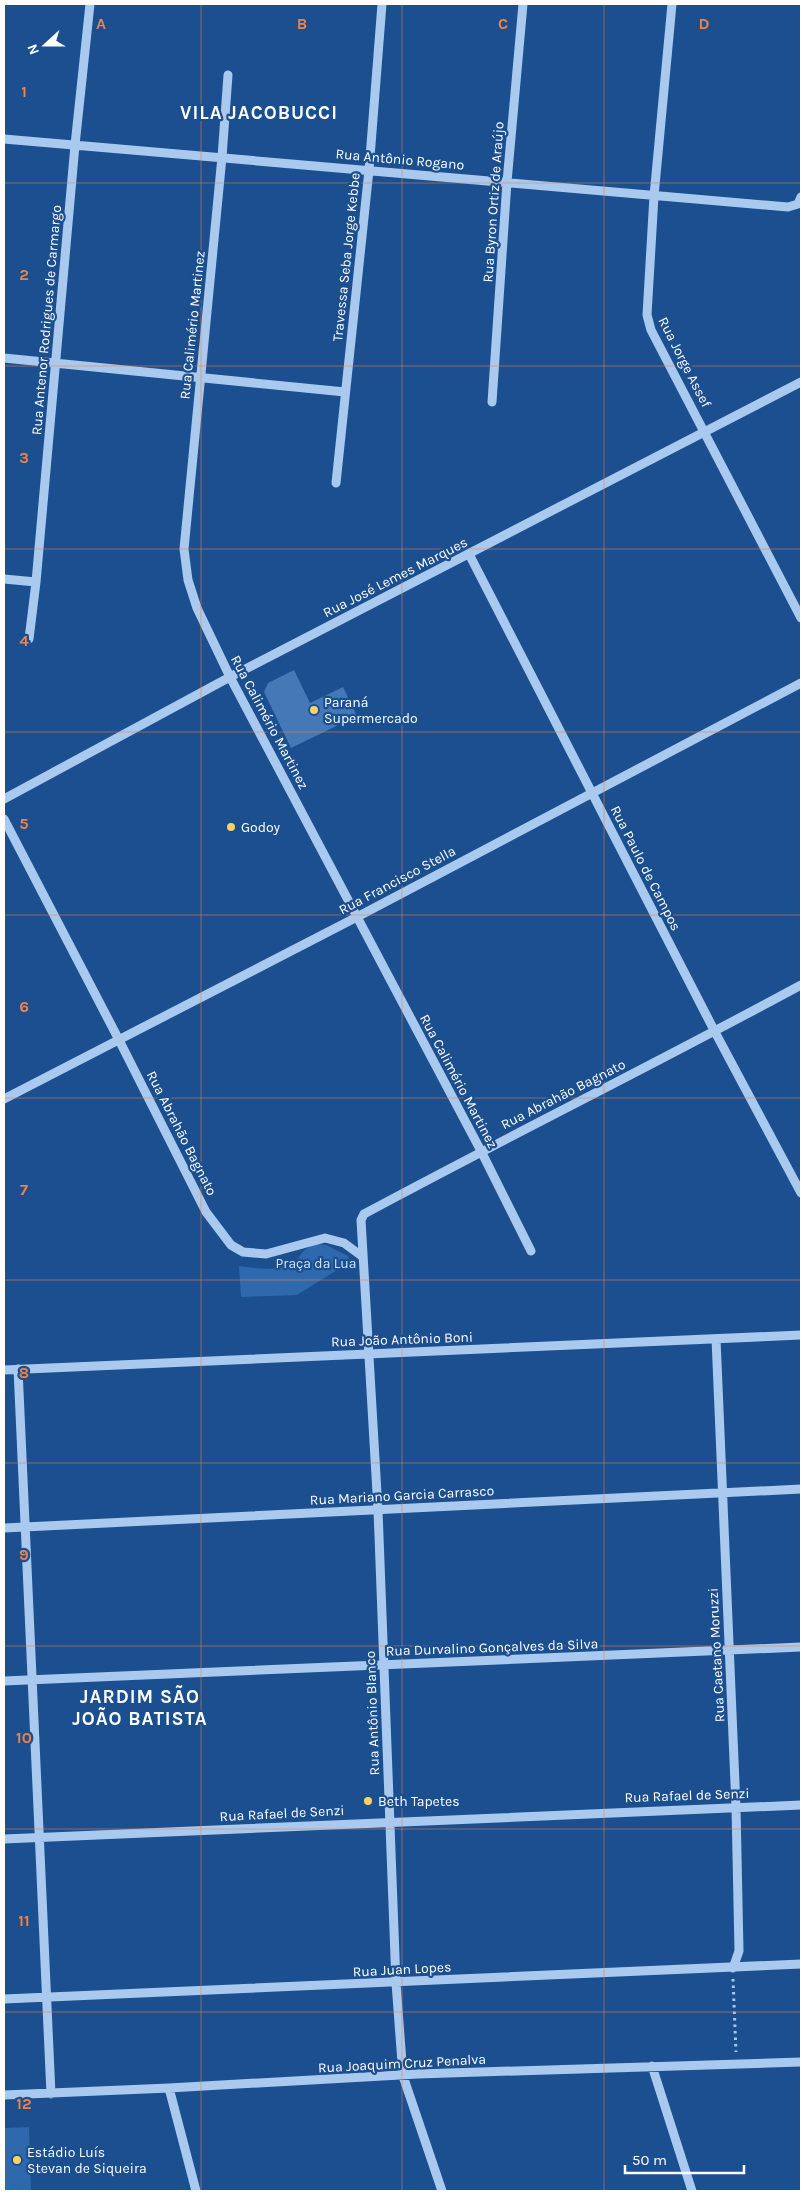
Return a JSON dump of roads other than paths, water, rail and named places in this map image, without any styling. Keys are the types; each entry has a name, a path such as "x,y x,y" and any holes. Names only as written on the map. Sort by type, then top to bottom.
{"street":[{"name":"Rua Antenor Rodrigues de Carmargo","path":"29,639 36,582 75,144 90,4"},
{"name":"Travessa Seba Jorge Kebbe","path":"336,483 369,170 382,4"},
{"name":"Rua Byron Ortiz de Araújo","path":"492,402 507,182 523,4"},
{"name":"Rua Jorge Assef","path":"672,4 654,196 647,315 651,330 801,618"},
{"name":"Rua Calimério Martinez","path":"228,75 222,157 184,549 188,580 197,608 230,677 481,1151 530,1251"},
{"name":"Rua Antônio Rogano","path":"4,139 654,196 795,206 801,197"},
{"path":"4,358 345,392"},
{"name":"Rua José Lemes Marques","path":"4,800 230,677 801,382"},
{"name":"Rua Paulo de Campos","path":"469,554 715,1032 801,1193"},
{"path":"4,579 36,582"},
{"name":"Rua Francisco Stella","path":"4,1099 357,917 801,683"},
{"name":"Rua Abrahão Bagnato","path":"4,819 206,1212 230,1245 243,1252 266,1254 325,1238 344,1243 363,1257"},
{"name":"Rua Abrahão Bagnato","path":"363,1257 360,1227 364,1214 481,1151 715,1032 801,985"},
{"name":"Rua Antônio Blanco","path":"363,1257 378,1510 396,1983 403,2076 442,2191"},
{"name":"Rua João Antônio Boni","path":"4,1370 801,1335"},
{"name":"Rua Caetano Moruzzi","path":"716,1339 736,1807 738,1951 732,1968"},
{"path":"18,1369 48,1998 50,2094"},
{"name":"Rua Mariano Garcia Carrasco","path":"4,1528 801,1489"},
{"name":"Rua Durvalino Gonçalves da Silva","path":"4,1681 801,1647"},
{"name":"Rua Rafael de Senzi","path":"4,1839 801,1804"},
{"name":"Rua Juan Lopes","path":"4,1999 801,1964"},
{"name":"Rua Joaquim Cruz Penalva","path":"4,2095 403,2076 801,2062"},
{"path":"652,2066 692,2191"},
{"path":"168,2088 196,2191"}],"place":[{"name":"Paraná Supermercado","path":"314,710"},
{"name":"Godoy","path":"231,827"},
{"name":"Beth Tapetes","path":"368,1801"},
{"name":"Estádio Luís Stevan de Siqueira","path":"17,2160"}],"district":[{"name":"VILA JACOBUCCI","path":"259,112"},
{"name":"JARDIM SÃO JOÃO BATISTA","path":"140,1707"}],"park label":[{"name":"Praça da Lua","path":"316,1263"}]}
